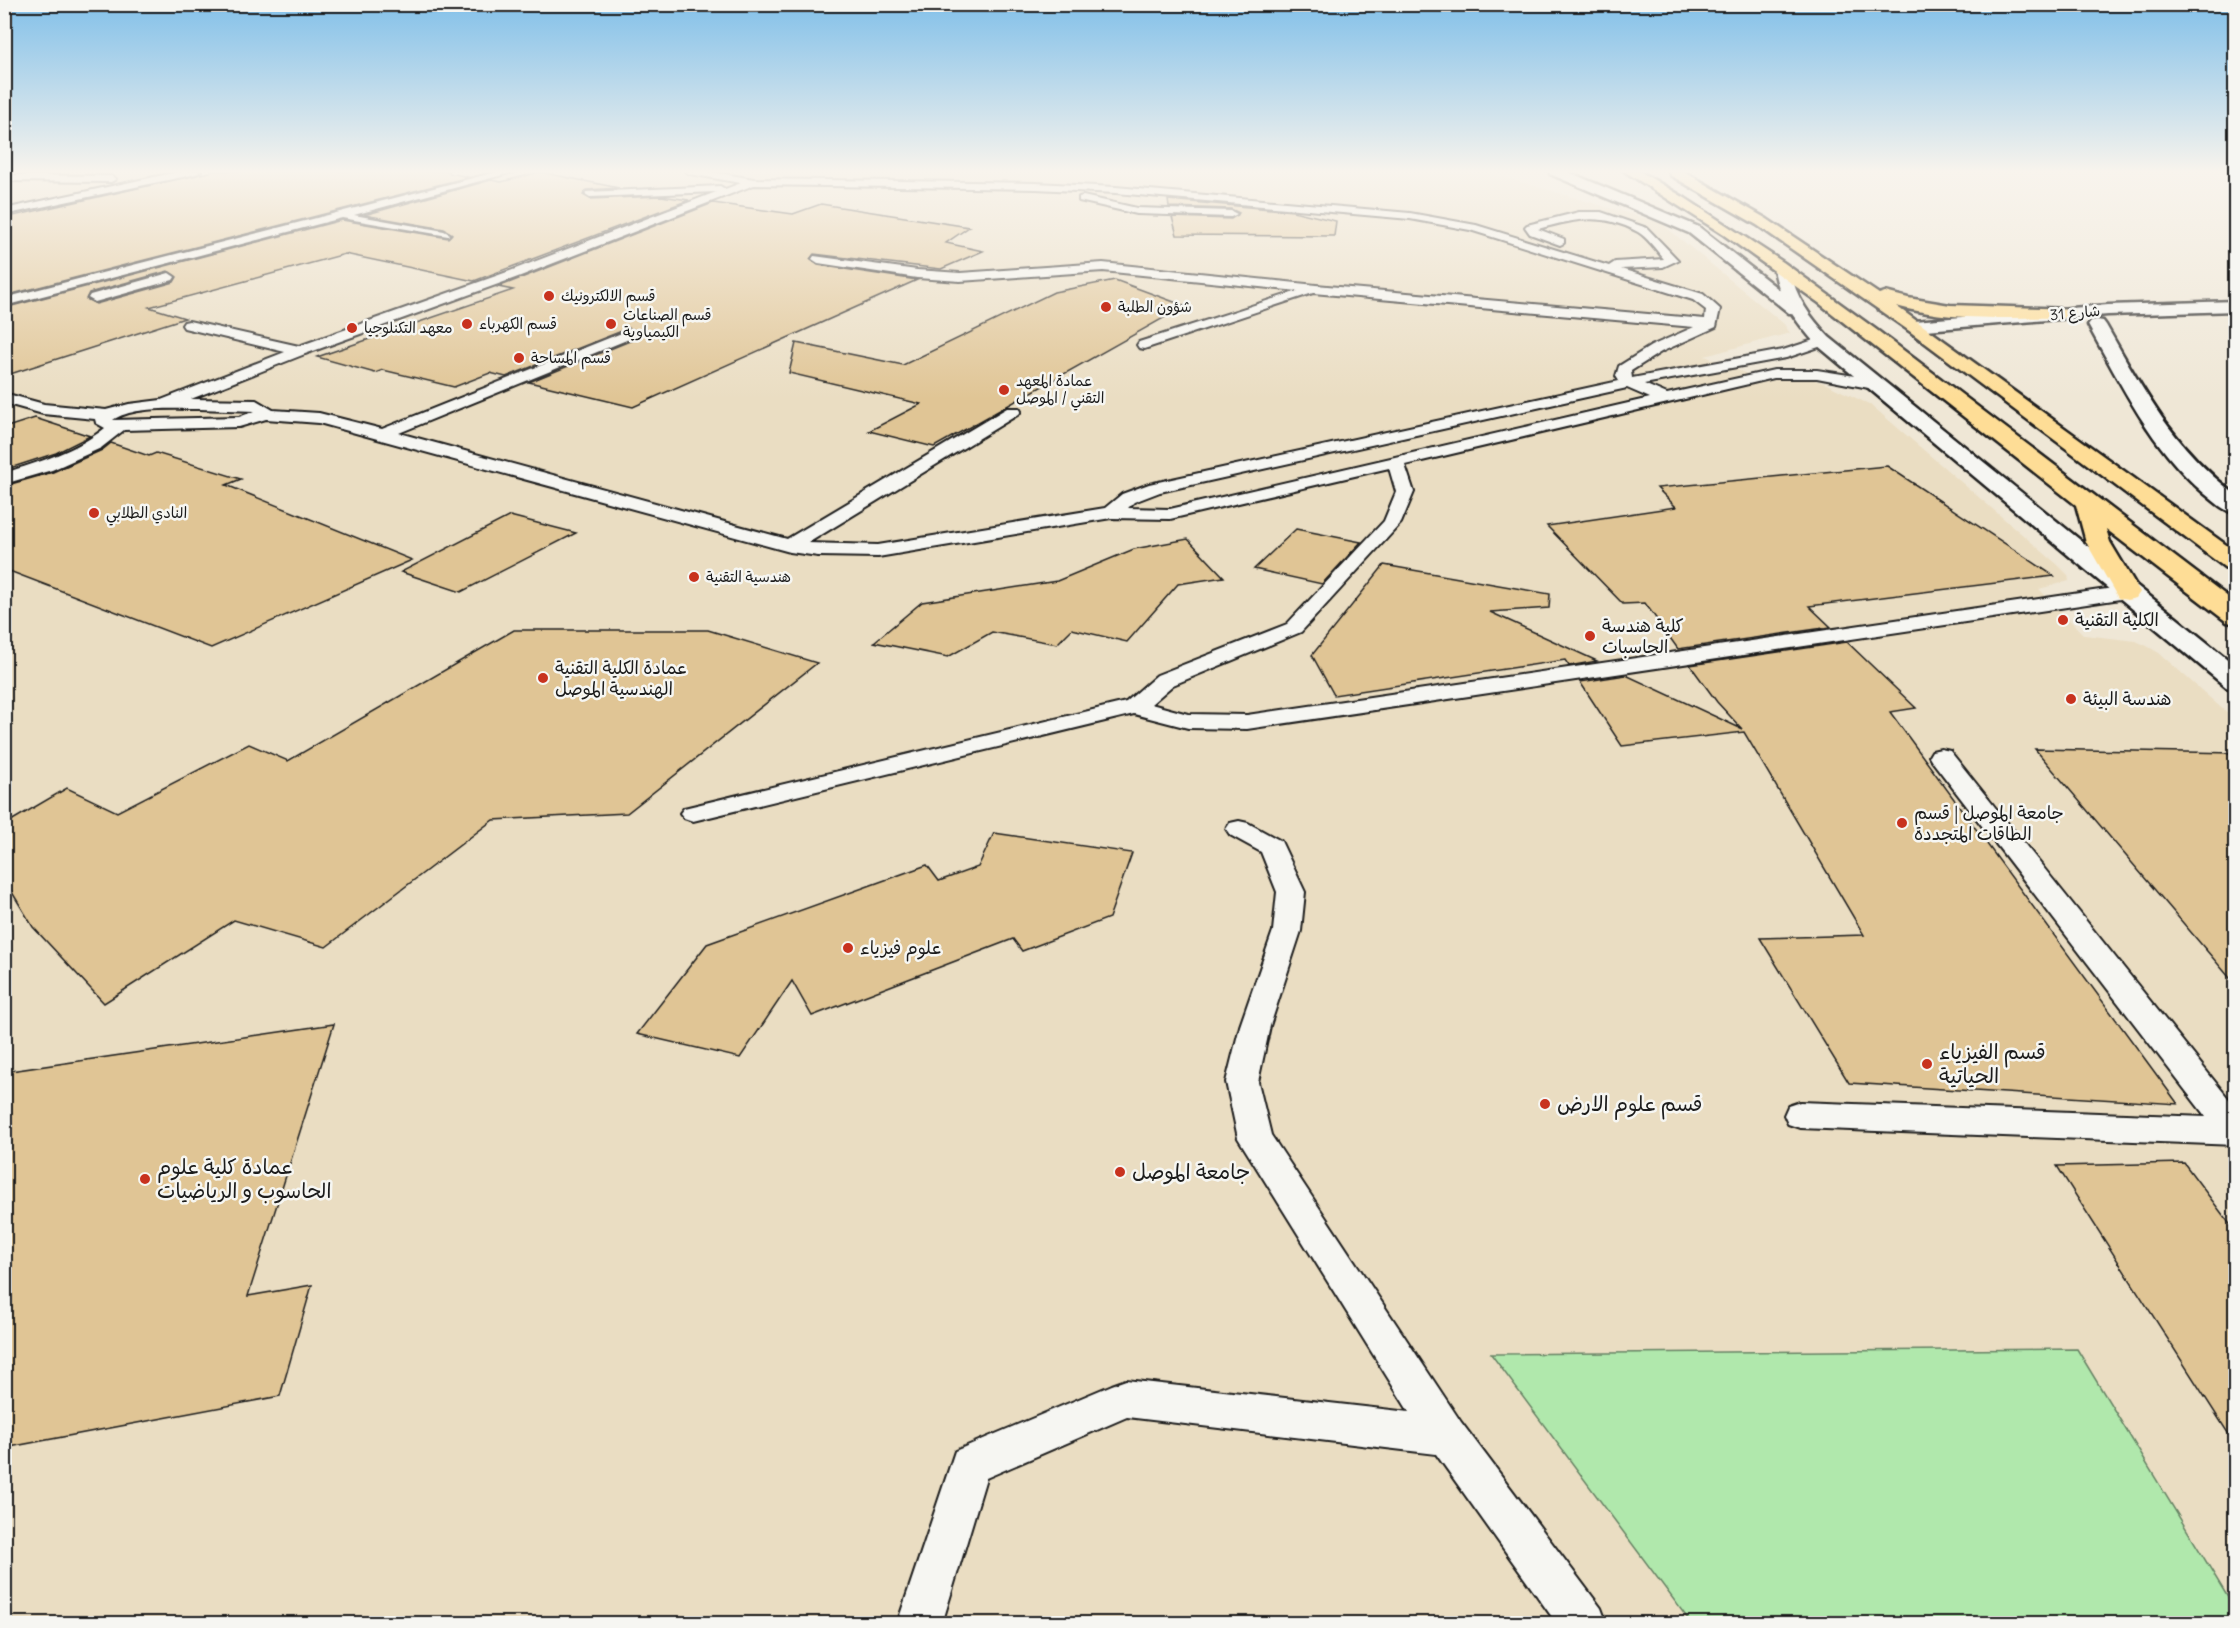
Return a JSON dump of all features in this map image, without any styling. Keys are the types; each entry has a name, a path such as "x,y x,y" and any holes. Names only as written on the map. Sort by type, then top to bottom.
{"highway":[{"path":"1750,247 1881,339 2235,616"},
{"path":"1799,247 1934,340 2235,564"},
{"path":"1861,288 1901,303 1937,309 2067,313"},
{"path":"2086,500 2098,542 2127,592"}],"street":[{"path":"1716,247 1795,309 1823,341 1874,384 2235,681"},
{"path":"1782,270 1789,298 1795,309"},
{"name":"شارع 31","path":"1934,340 2103,317 2235,306"},
{"name":"شارع 31","path":"1914,326 2067,313 2135,322 2235,319"},
{"path":"2103,317 2153,423 2192,470 2235,507"}],"lane":[{"path":"4,302 218,247"},
{"path":"160,406 300,351 584,247"},
{"path":"1535,247 1698,297 1713,309 1711,324"},
{"path":"1579,247 1635,265"},
{"path":"1600,267 1663,263 1672,260 1659,247"},
{"path":"818,260 917,274 960,277 1103,267 1316,289 1711,324"},
{"path":"95,298 186,272"},
{"path":"1144,345 1316,289"},
{"path":"1663,398 1628,383 1623,376 1624,369 1634,361 1711,324"},
{"path":"189,325 300,351"},
{"path":"383,434 629,334"},
{"path":"1111,513 1128,498 1155,488 1628,383 1770,357 1800,350 1823,341"},
{"path":"1770,357 1804,373"},
{"path":"4,398 27,405 113,420 239,422 265,414 319,418 790,546 818,550 878,552 1111,513 1170,514 1774,374 1804,373 1874,384"},
{"path":"4,412 27,405"},
{"path":"4,479 46,466 95,444 113,420 131,407 256,405 266,408 265,414"},
{"path":"790,546 1013,411"},
{"path":"693,813 1134,706 1166,680 1294,628 1392,524 1405,492 1395,462"},
{"path":"1134,706 1188,721 1247,722 2127,592"},
{"path":"1941,756 2235,1132"},
{"path":"1239,829 1272,846 1291,892 1287,931 1255,1026 1242,1082 1255,1138 1447,1436 1585,1623"},
{"path":"1800,1115 2235,1132"},
{"path":"919,1623 970,1465 1126,1398 1447,1436"}],"shaded area":[{"name":"جامعة الموصل","path":"5,247 1690,247 1784,324 1790,333 1705,356 1761,380 1796,374 1824,383 1871,405 2068,575 2069,581 2039,589 2084,635 2136,641 2147,646 2159,653 2235,720 2235,1623 5,1624"}],"green space":[{"path":"2077,1349 2235,1609 2235,1623 1691,1623 1491,1354"}],"building":[{"path":"4,247 196,247 4,296"},
{"path":"238,247 564,247 474,281 345,254 149,307 185,318 4,376 4,308","holes":["168,271 177,277 174,282 96,304 86,299 89,293"]},
{"path":"600,247 964,247 983,251 941,269 814,254 810,259 818,265 917,280 633,407 529,382 635,339 638,333 629,328 506,377 490,373 454,387 383,370 375,373 317,357 513,290 498,287"},
{"path":"1115,280 1185,306 934,447 869,431 921,404 789,373 796,343 903,365 1054,292"},
{"path":"35,418 90,436 56,453 4,470 4,428"},
{"path":"111,443 149,456 156,453 241,479 226,485 412,560 211,648 4,569 4,486 53,472 102,450"},
{"path":"1887,466 2054,576 1809,606 1831,627 1678,649 1645,603 1623,604 1547,526 1676,507 1657,488"},
{"path":"510,516 576,533 461,592 401,572"},
{"path":"1296,529 1361,542 1322,584 1254,569"},
{"path":"1188,539 1224,577 1178,584 1127,642 1072,629 1057,644 992,632 948,657 874,642 922,602 1057,581 1134,549"},
{"path":"1384,565 1550,594 1549,608 1490,612 1597,661 1569,666 1565,660 1334,695 1312,655"},
{"path":"514,630 708,630 817,663 627,813 493,820 326,947 234,920 104,1003 33,927 4,879 4,825 67,788 117,812 249,744 288,761"},
{"path":"1847,642 1916,708 1890,712 2178,1104 1849,1083 1760,938 1864,935 1744,732 1622,746 1580,682 1626,675 1742,729 1717,702 1690,665"},
{"path":"2035,749 2235,753 2235,984"},
{"name":"علوم فيزياء","path":"994,833 1132,853 1109,918 1022,951 1013,939 812,1016 792,981 740,1058 637,1034 707,944 927,865 939,881 978,867"},
{"name":"عمادة كلية علوم الحاسوب و الرياضيات","path":"334,1024 248,1296 312,1285 280,1396 4,1448 4,1072"},
{"path":"2184,1163 2235,1231 2235,1444 2057,1166"}],"place":[{"name":"قسم الالكترونيك","path":"549,296"},
{"name":"شؤون الطلبة","path":"1106,307"},
{"name":"قسم الكهرباء","path":"467,324"},
{"name":"قسم الصناعات الكيمياوية","path":"611,324"},
{"name":"معهد التكنلوجيا","path":"352,328"},
{"name":"قسم المساحة","path":"519,358"},
{"name":"عمادة المعهد التقني / الموصل","path":"1004,390"},
{"name":"النادي الطلابي","path":"94,513"},
{"name":"هندسية التقنية","path":"694,577"},
{"name":"الكلية التقنية","path":"2063,620"},
{"name":"كلية هندسة الحاسبات","path":"1590,636"},
{"name":"عمادة الكلية التقنية الهندسية الموصل","path":"543,678"},
{"name":"هندسة البيئة","path":"2071,699"},
{"name":"جامعة الموصل | قسم الطاقات المتجددة","path":"1902,823"},
{"name":"علوم فيزياء","path":"848,948"},
{"name":"قسم الفيزياء الحياتية","path":"1927,1064"},
{"name":"قسم علوم الارض","path":"1545,1104"},
{"name":"جامعة الموصل","path":"1120,1172"},
{"name":"عمادة كلية علوم الحاسوب و الرياضيات","path":"145,1179"}]}
